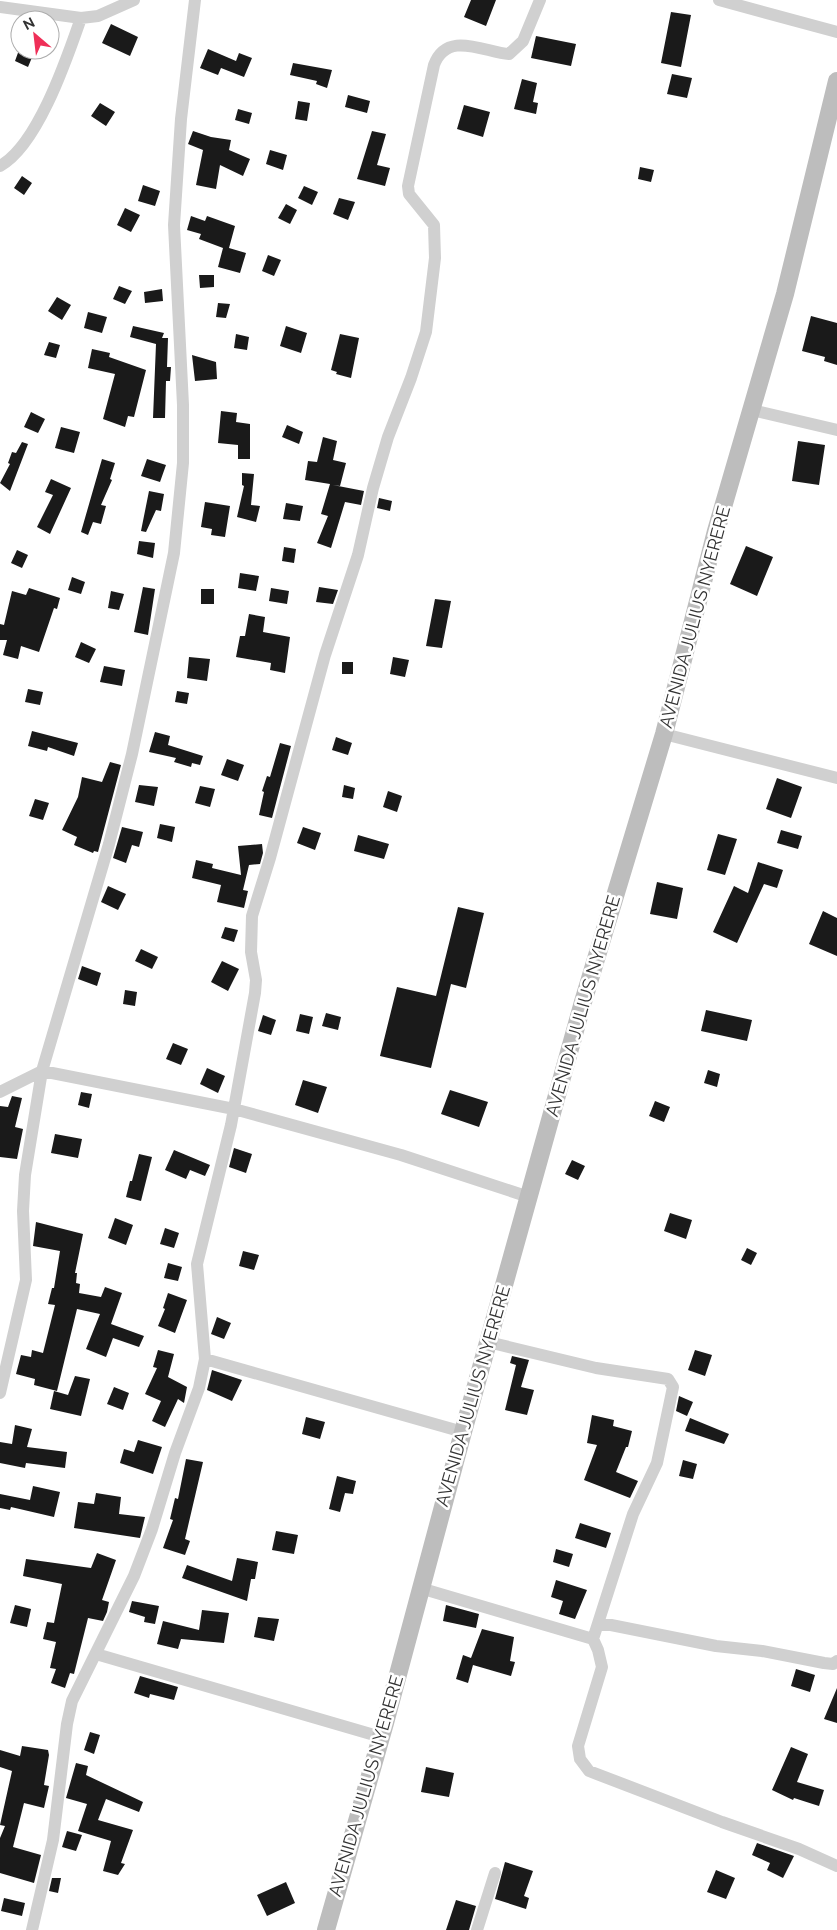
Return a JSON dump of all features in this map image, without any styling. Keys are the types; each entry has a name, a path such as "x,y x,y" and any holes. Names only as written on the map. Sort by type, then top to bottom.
{"street":[{"path":"0,7 81,18 103,14 134,0"},
{"path":"0,1393 26,1280 23,1211 25,1175 42,1071 109,844 132,754 174,553 183,464 183,404 174,225 181,119 194,0"},
{"path":"32,1930 53,1840 66,1724 72,1701 134,1576 152,1529 175,1453 199,1388 205,1359 197,1264 234,1109 255,993 256,980 251,952 252,916 270,858 325,655 358,555 373,488 388,437 411,378 426,332 434,258 434,225 409,194 408,186 434,65 437,57 444,50 456,45 470,44 509,54 523,41 540,0"},
{"path":"719,0 837,32"},
{"path":"0,166 14,154 41,115 52,95 81,18"},
{"name":"AVENIDA JULIUS NYERERE","path":"326,1930 586,993 664,734 716,531 785,294 837,81"},
{"path":"752,410 837,430"},
{"path":"664,734 837,778"},
{"path":"0,1092 42,1071 234,1109 392,1152 529,1197"},
{"path":"488,1342 596,1368 657,1376 671,1381 673,1387 657,1464 633,1514 593,1639 602,1667 578,1746 580,1759 589,1770 722,1822 799,1849 837,1866"},
{"path":"205,1359 463,1432"},
{"path":"420,1588 593,1639"},
{"path":"598,1625 611,1625 716,1646 762,1651 824,1663 833,1664 837,1661"},
{"path":"96,1654 381,1737"},
{"path":"477,1930 494,1873"}],"building":[{"path":"471,0 496,0 486,26 464,17"},
{"path":"671,12 691,15 681,67 661,63"},
{"path":"111,24 138,37 130,56 102,43"},
{"path":"536,36 576,44 571,66 531,58"},
{"path":"208,49 236,61 239,53 252,58 244,77 221,68 218,75 200,68"},
{"path":"15,60 31,60 28,67"},
{"path":"293,63 332,70 327,88 316,84 317,81 290,75"},
{"path":"672,74 692,78 687,98 667,94"},
{"path":"522,79 537,83 533,102 538,103 536,114 514,109"},
{"path":"348,95 370,101 367,113 345,107"},
{"path":"298,101 310,103 307,121 295,119"},
{"path":"100,103 115,112 106,126 91,116"},
{"path":"464,105 490,112 483,137 457,129"},
{"path":"238,109 252,113 249,124 235,120"},
{"path":"193,131 211,137 231,140 229,150 250,159 243,176 220,165 216,189 196,185 203,150 188,144"},
{"path":"372,131 386,134 377,165 390,168 385,186 357,179"},
{"path":"270,150 287,155 283,170 266,164"},
{"path":"640,167 654,170 651,182 638,179"},
{"path":"22,176 32,183 24,195 14,188"},
{"path":"143,185 160,191 155,206 138,201"},
{"path":"304,186 318,192 312,205 298,198"},
{"path":"339,198 355,202 348,220 333,214"},
{"path":"286,204 297,210 290,224 278,218"},
{"path":"125,208 140,215 131,232 117,225"},
{"path":"191,216 205,221 207,216 235,226 229,248 246,253 240,273 218,267 223,248 199,239 201,234 187,230"},
{"path":"268,255 281,260 274,276 262,271"},
{"path":"199,275 214,275 214,287 200,288"},
{"path":"119,286 132,291 125,304 113,299"},
{"path":"162,289 163,301 145,303 144,292"},
{"path":"57,297 71,305 62,320 48,311"},
{"path":"218,303 230,304 226,318 216,317"},
{"path":"88,312 107,317 102,333 84,328"},
{"path":"811,316 837,323 837,365 824,361 825,357 802,351"},
{"path":"133,326 164,333 162,338 168,338 167,367 171,367 170,381 166,381 165,418 153,418 156,344 130,337"},
{"path":"286,326 307,333 301,353 280,346"},
{"path":"236,334 249,337 247,350 234,348"},
{"path":"340,334 359,338 351,378 336,374 337,372 331,370"},
{"path":"49,342 60,345 56,358 44,355"},
{"path":"92,349 110,353 109,357 146,370 134,417 128,416 125,427 103,419 115,374 88,368"},
{"path":"192,355 216,362 217,379 195,381"},
{"path":"221,411 237,413 236,422 250,424 250,459 238,459 238,445 218,443"},
{"path":"31,412 45,419 38,433 24,427"},
{"path":"287,425 303,432 299,444 282,437"},
{"path":"61,427 80,432 74,453 55,448"},
{"path":"323,437 337,441 333,460 346,463 340,486 333,485 364,491 361,505 345,502 331,548 317,543 328,516 321,514 330,484 305,480 308,461 317,462"},
{"path":"798,441 825,445 819,485 792,481"},
{"path":"22,442 28,444 10,491 0,483 10,464 8,463 12,452 16,453"},
{"path":"102,459 115,463 110,479 112,480 101,505 106,506 101,524 93,522 88,535 81,532"},
{"path":"147,459 166,465 160,482 141,476"},
{"path":"242,473 254,474 251,505 260,506 256,522 237,517 244,486 242,485"},
{"path":"51,479 71,488 50,534 37,527 53,495 45,492"},
{"path":"149,491 164,494 161,511 156,510 146,532 141,531"},
{"path":"379,498 392,501 390,511 377,508"},
{"path":"205,502 230,506 225,537 211,535 212,529 201,527"},
{"path":"286,503 303,506 300,521 283,519"},
{"path":"139,541 155,543 153,558 137,554"},
{"path":"746,546 773,557 757,596 730,584"},
{"path":"284,547 296,549 294,563 282,561"},
{"path":"17,550 28,555 22,568 11,563"},
{"path":"240,573 259,576 256,591 238,588"},
{"path":"72,577 85,582 81,594 68,590"},
{"path":"143,587 155,589 148,635 134,632"},
{"path":"319,587 338,590 333,604 316,602"},
{"path":"29,588 60,598 57,609 54,608 39,652 21,646 18,659 3,655 7,640 0,640 0,624 4,625 12,591 26,595"},
{"path":"271,588 289,591 287,604 269,601"},
{"path":"201,589 214,589 214,604 201,604"},
{"path":"111,591 124,594 119,610 108,608"},
{"path":"435,599 451,601 442,648 426,646"},
{"path":"249,614 265,617 263,632 290,637 285,673 270,670 271,663 236,657 240,636 245,636"},
{"path":"81,642 96,649 89,663 75,657"},
{"path":"189,657 210,659 207,681 187,678"},
{"path":"393,657 409,660 405,677 390,674"},
{"path":"342,662 353,662 353,674 342,674"},
{"path":"104,666 125,670 122,686 100,682"},
{"path":"28,689 43,692 40,705 25,702"},
{"path":"177,691 189,693 187,704 175,702"},
{"path":"32,731 78,743 74,756 48,747 47,751 28,746"},
{"path":"155,732 170,736 168,745 203,756 200,765 192,763 191,767 174,762 176,758 149,752"},
{"path":"336,737 352,743 348,755 332,750"},
{"path":"280,743 291,746 272,818 259,815 264,792 262,791 267,776 270,777"},
{"path":"227,759 244,765 238,781 221,775"},
{"path":"110,762 121,765 98,852 94,851 93,853 74,845 77,837 62,830 78,797 82,777 102,782"},
{"path":"777,778 802,787 791,818 766,809"},
{"path":"139,785 158,787 154,806 135,802"},
{"path":"344,785 355,788 353,799 342,797"},
{"path":"200,786 215,789 210,807 195,803"},
{"path":"388,791 402,796 397,812 383,807"},
{"path":"35,799 49,803 43,820 29,816"},
{"path":"160,824 175,827 172,842 157,838"},
{"path":"122,827 143,832 139,847 132,845 126,863 113,858"},
{"path":"303,827 321,833 315,850 297,843"},
{"path":"781,830 802,836 798,849 777,843"},
{"path":"718,834 737,839 725,875 707,870"},
{"path":"358,835 389,844 384,859 354,851"},
{"path":"262,844 263,853 260,864 249,865 243,890 248,891 244,908 217,902 221,885 192,878 196,860 213,864 212,868 241,875 238,846"},
{"path":"758,862 783,870 777,888 764,884 737,943 713,932 734,886 748,893"},
{"path":"657,882 683,888 677,919 650,914"},
{"path":"108,886 126,894 118,910 101,902"},
{"path":"458,907 484,913 466,988 451,984 431,1068 380,1056 397,987 436,996"},
{"path":"823,911 837,918 837,956 809,944"},
{"path":"225,927 238,930 234,942 221,938"},
{"path":"141,949 158,957 152,969 135,961"},
{"path":"222,961 239,969 228,991 211,982"},
{"path":"82,966 101,973 97,986 78,979"},
{"path":"125,990 137,992 135,1006 123,1004"},
{"path":"706,1010 752,1020 747,1041 701,1031"},
{"path":"326,1013 341,1017 338,1030 322,1026"},
{"path":"300,1014 313,1017 309,1034 296,1031"},
{"path":"263,1015 276,1020 271,1035 258,1031"},
{"path":"173,1043 188,1049 181,1065 166,1059"},
{"path":"207,1068 225,1076 218,1093 200,1084"},
{"path":"708,1070 720,1074 717,1087 704,1083"},
{"path":"303,1080 327,1087 318,1113 295,1105"},
{"path":"450,1090 488,1102 479,1127 441,1114"},
{"path":"81,1092 92,1094 89,1108 78,1105"},
{"path":"12,1096 22,1098 15,1127 23,1129 17,1159 0,1157 0,1106 8,1107"},
{"path":"655,1101 670,1107 664,1122 649,1116"},
{"path":"55,1134 82,1139 78,1158 51,1153"},
{"path":"234,1148 252,1154 246,1173 229,1167"},
{"path":"174,1150 210,1165 205,1176 190,1170 186,1179 165,1170"},
{"path":"139,1154 152,1157 141,1201 126,1197"},
{"path":"572,1160 585,1166 578,1180 565,1174"},
{"path":"670,1213 692,1220 686,1239 664,1231"},
{"path":"115,1218 133,1225 126,1245 108,1238"},
{"path":"36,1222 83,1234 75,1273 77,1273 76,1283 80,1284 79,1293 101,1297 105,1287 122,1293 111,1324 144,1336 139,1347 113,1338 106,1357 86,1349 100,1314 77,1309 57,1391 34,1385 35,1379 16,1374 21,1355 31,1357 32,1350 43,1353 55,1305 48,1304 52,1288 54,1288 60,1251 33,1246"},
{"path":"165,1228 179,1233 174,1248 160,1244"},
{"path":"747,1248 757,1253 751,1265 741,1260"},
{"path":"243,1251 259,1255 254,1270 239,1266"},
{"path":"168,1263 182,1267 178,1281 164,1278"},
{"path":"168,1293 187,1300 175,1333 158,1326 165,1309 163,1308"},
{"path":"217,1317 231,1323 224,1339 211,1334"},
{"path":"158,1350 174,1354 168,1377 187,1387 184,1403 178,1399 165,1427 152,1421 161,1401 145,1394 157,1368 153,1367"},
{"path":"695,1350 712,1355 705,1376 688,1370"},
{"path":"512,1356 529,1360 521,1387 534,1390 527,1415 505,1410 516,1365 510,1363"},
{"path":"212,1370 242,1380 232,1401 207,1390"},
{"path":"75,1376 90,1379 81,1416 50,1409 54,1391 68,1395"},
{"path":"114,1387 129,1393 123,1410 107,1404"},
{"path":"679,1396 693,1402 687,1416 676,1411"},
{"path":"592,1415 614,1420 613,1426 632,1431 628,1447 626,1447 616,1472 638,1481 630,1498 584,1480 597,1445 587,1443"},
{"path":"306,1417 325,1422 320,1439 302,1434"},
{"path":"690,1418 729,1434 724,1444 685,1431"},
{"path":"15,1425 32,1429 27,1447 67,1452 65,1468 26,1463 25,1468 0,1463 0,1442 12,1444"},
{"path":"138,1440 162,1447 153,1474 120,1463 124,1449 134,1452"},
{"path":"186,1459 203,1462 185,1539 190,1541 185,1555 163,1548 173,1520 170,1519 175,1498 178,1499"},
{"path":"683,1460 697,1464 693,1479 679,1476"},
{"path":"337,1476 356,1481 353,1494 345,1493 340,1512 329,1509"},
{"path":"33,1486 60,1492 54,1517 11,1507 10,1510 0,1508 0,1494 30,1500"},
{"path":"96,1493 121,1497 119,1514 145,1517 140,1538 74,1528 78,1502 94,1504"},
{"path":"580,1523 611,1533 606,1548 575,1538"},
{"path":"276,1531 298,1535 294,1554 272,1550"},
{"path":"556,1549 573,1554 569,1567 553,1562"},
{"path":"97,1553 116,1560 102,1600 109,1602 107,1612 103,1621 88,1618 74,1674 70,1673 65,1688 51,1683 56,1669 50,1668 56,1642 43,1639 47,1622 54,1623 62,1584 23,1576 26,1559 91,1568"},
{"path":"237,1558 258,1562 255,1579 251,1579 247,1601 182,1578 187,1565 232,1581"},
{"path":"556,1580 587,1590 575,1619 559,1614 563,1601 551,1597"},
{"path":"132,1601 159,1606 155,1624 144,1622 145,1617 129,1612"},
{"path":"15,1605 31,1609 27,1627 10,1623"},
{"path":"446,1605 479,1614 476,1628 443,1621"},
{"path":"202,1610 229,1613 224,1643 181,1639 178,1649 157,1644 163,1621 199,1630"},
{"path":"258,1617 279,1619 274,1641 254,1637"},
{"path":"482,1629 514,1637 510,1661 515,1662 511,1676 473,1665 468,1683 456,1679 463,1655 471,1658"},
{"path":"796,1669 815,1675 810,1692 791,1686"},
{"path":"140,1676 178,1687 174,1700 150,1694 149,1698 134,1693"},
{"path":"837,1688 837,1723 824,1719"},
{"path":"90,1732 100,1735 94,1754 84,1750"},
{"path":"22,1746 48,1750 49,1755 44,1785 49,1786 44,1808 24,1803 13,1847 41,1855 34,1883 0,1873 0,1838 5,1826 0,1825 12,1771 0,1767 0,1750 20,1756"},
{"path":"791,1747 808,1754 797,1782 824,1790 819,1806 794,1798 793,1800 772,1790"},
{"path":"76,1763 88,1766 86,1775 143,1802 139,1812 106,1799 98,1820 133,1830 121,1863 125,1864 118,1875 103,1871 111,1841 78,1831 87,1804 66,1798"},
{"path":"426,1767 454,1773 449,1797 421,1792"},
{"path":"67,1831 82,1835 76,1851 62,1847"},
{"path":"757,1843 794,1856 783,1878 767,1870 770,1863 752,1855"},
{"path":"505,1862 533,1871 524,1896 529,1898 526,1909 495,1899"},
{"path":"716,1870 735,1878 726,1899 707,1892"},
{"path":"52,1878 61,1878 58,1893 49,1891"},
{"path":"286,1882 295,1903 267,1916 257,1895"},
{"path":"4,1898 25,1903 22,1916 1,1911"},
{"path":"456,1900 476,1906 469,1930 446,1930"}]}
